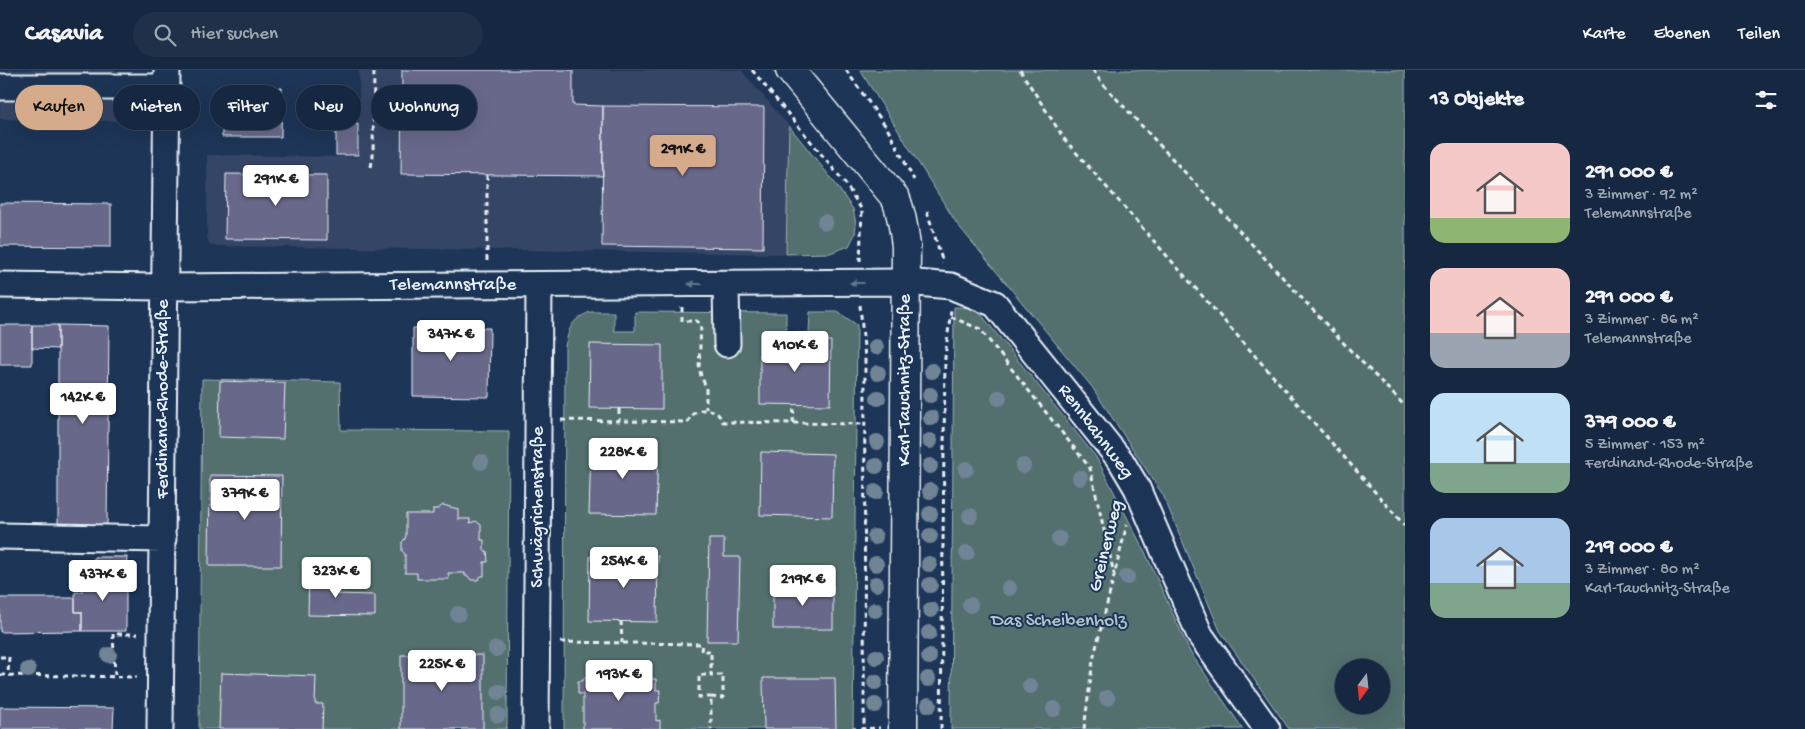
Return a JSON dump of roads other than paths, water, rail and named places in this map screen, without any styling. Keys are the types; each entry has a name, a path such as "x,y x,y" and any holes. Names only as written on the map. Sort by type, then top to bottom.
{"main road":[{"name":"Karl-Tauchnitz-Straße","path":"790,70 896,199 902,214 906,246 903,729"}],"street":[{"path":"0,87 167,78"},
{"name":"Ferdinand-Rhode-Straße","path":"160,729 163,539 163,287 167,78"},
{"name":"Telemannstraße","path":"0,285 163,287 906,282"},
{"name":"Rennbahnweg","path":"906,282 951,286 995,304 1121,461 1136,488 1200,635 1267,729"},
{"path":"726,284 727,344"},
{"name":"Schwägrichenstraße","path":"536,729 539,285"},
{"path":"0,536 163,539"}],"park label":[{"name":"Das Scheibenholz","path":"1059,621"}]}
